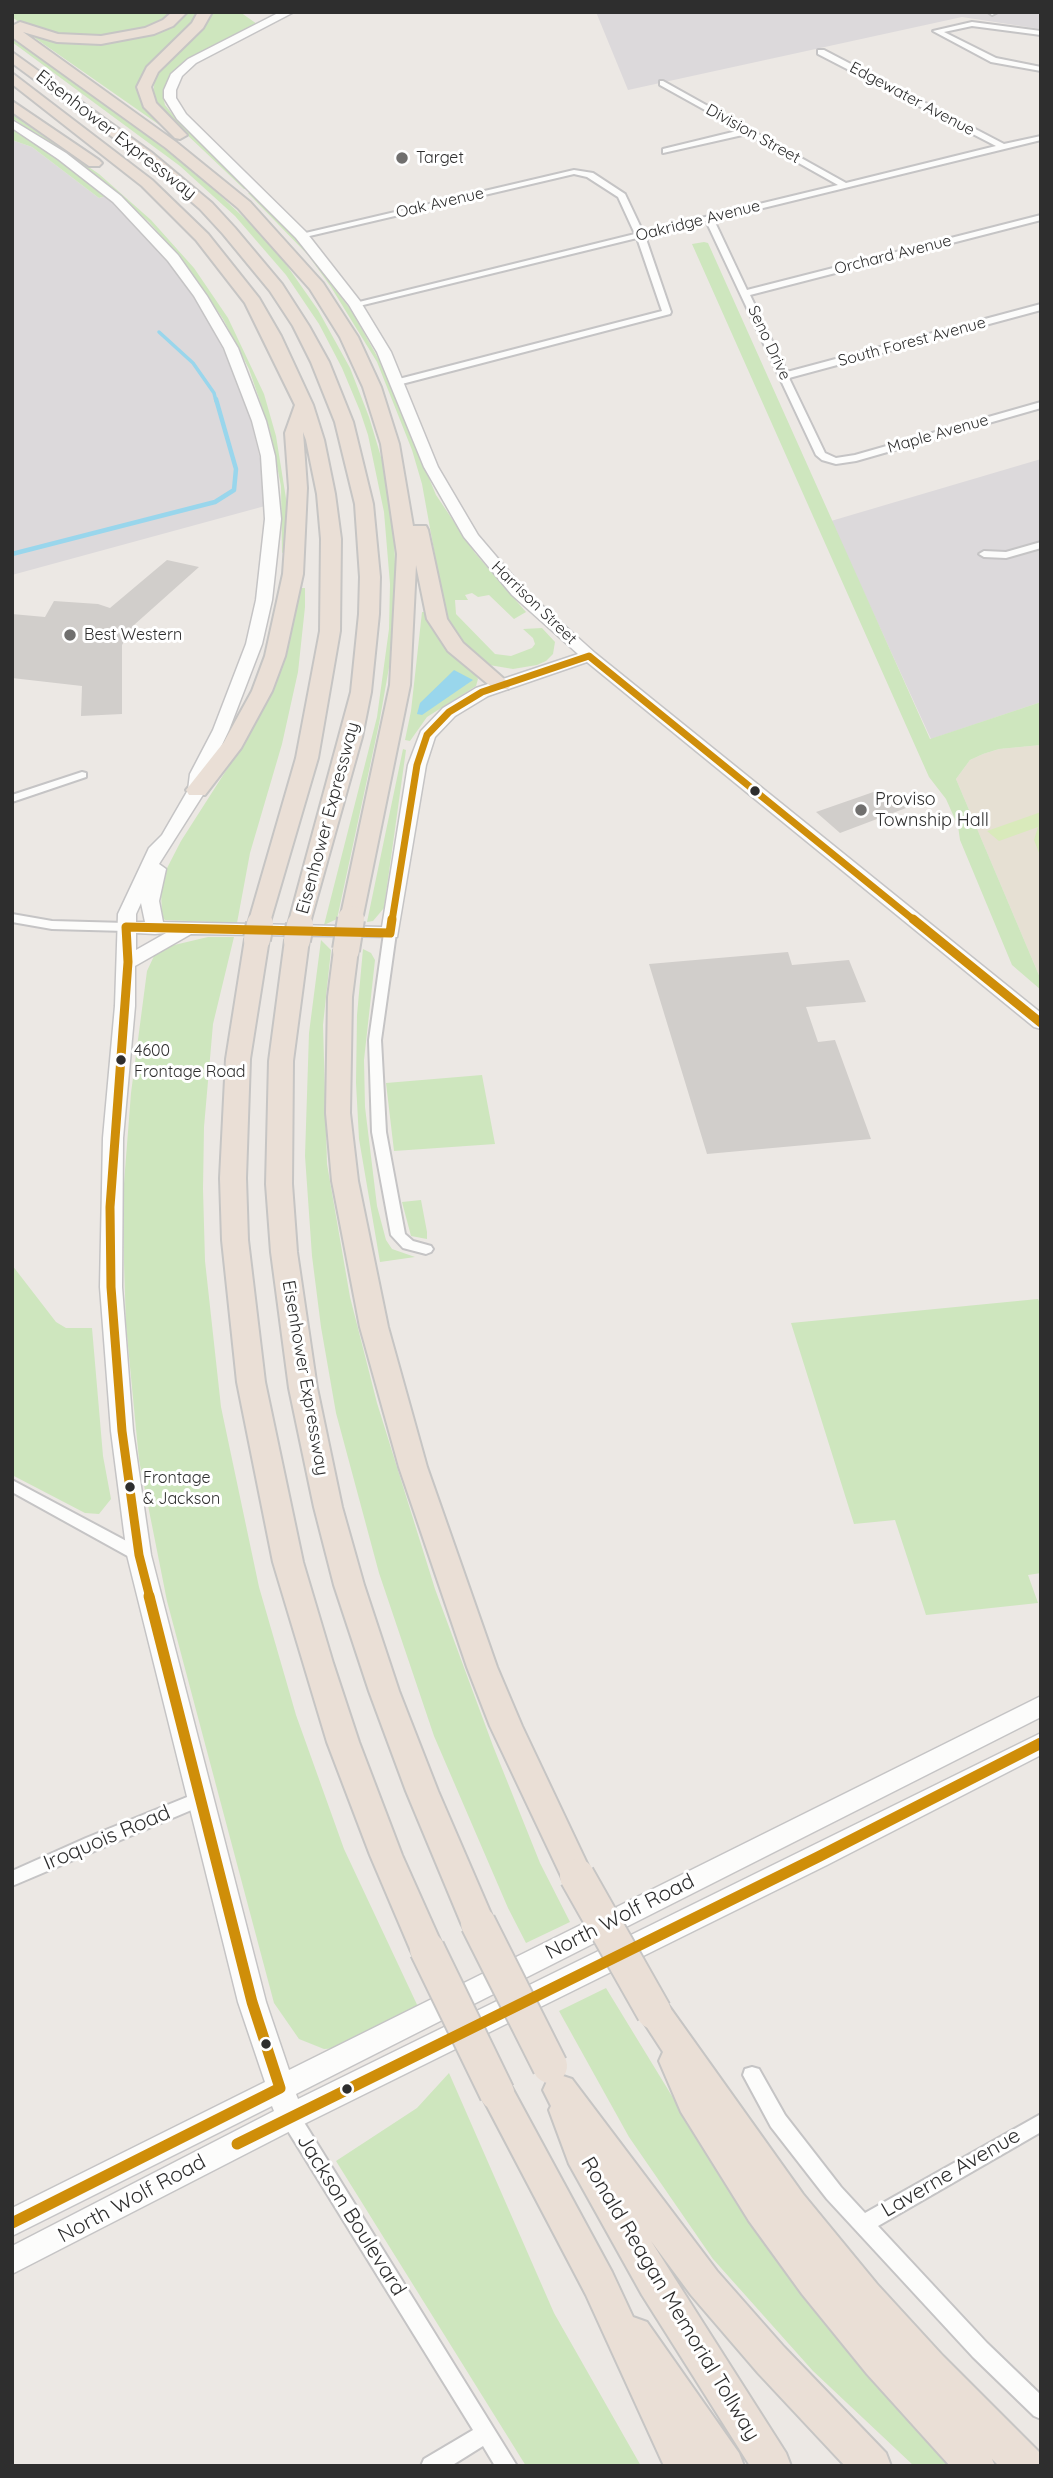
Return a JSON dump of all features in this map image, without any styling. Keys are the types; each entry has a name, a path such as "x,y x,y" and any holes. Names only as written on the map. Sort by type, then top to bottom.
{"highway":[{"path":"12,23 48,36 101,40 149,31 168,23 180,12"},
{"path":"205,12 198,25 152,70 146,79 145,95 155,112 237,190 244,205"},
{"path":"12,30 171,145 244,205 317,286 349,337 372,387 390,444 407,554 403,651 400,685 388,750 346,950 340,997 338,1112 347,1194 374,1327 413,1467 482,1667 506,1726 578,1876 654,2012 693,2101 762,2209 815,2282 880,2361 976,2466"},
{"name":"Eisenhower Expressway","path":"12,56 157,163 206,206 276,288 320,362 344,422 364,504 370,577 361,692 298,932 281,1061 279,1184 285,1264 303,1388 328,1507 349,1585 379,1677 422,1791 478,1923 555,2078 704,2283 771,2360 872,2466"},
{"name":"Eisenhower Expressway","path":"12,77 147,183 202,237 253,302 272,336 304,405 315,440 329,516 333,589 330,631 307,758 259,931 238,1059 233,1178 235,1240 251,1382 267,1471 288,1562 343,1742 382,1843 427,1949 497,2093 599,2284 666,2433 685,2466"},
{"path":"12,88 41,101"},
{"path":"12,105 165,216 202,237"},
{"path":"197,789 234,744 262,691 275,656 293,574 298,488 293,433 304,405"},
{"path":"390,444 404,457 437,619 456,647 501,685"},
{"path":"654,2012 790,2206 864,2296 930,2369 1026,2466"},
{"name":"Ronald Reagan Memorial Tollway","path":"555,2078 582,2153 656,2283 772,2466"},
{"path":"599,2284 725,2466"}],"main road":[{"name":"Harrison Street","path":"289,12 192,61 177,74 170,90 170,98 181,116 301,235 355,304 398,382 431,467 464,526 518,592 589,656 1041,1024"},
{"path":"12,123 51,148 101,186 136,217 173,258 224,335 246,383 268,456 272,519 264,600 254,645 239,687 199,774 197,789 169,838 152,883 150,901 155,928"},
{"path":"169,838 158,848 127,914 126,926 390,933 417,765 427,735 449,712 501,685 589,656"},
{"name":"Jackson Boulevard","path":"126,926 128,962 113,1138 111,1287 122,1431 139,1555 252,2001 290,2118"},
{"path":"128,962 189,929"},
{"name":"North Wolf Road","path":"12,2223 1041,1706"},
{"name":"North Wolf Road","path":"12,2261 290,2118 818,1857 1041,1743"}],"street":[{"path":"1041,33 972,24 937,32 994,60 1041,69"},
{"name":"Edgewater Avenue","path":"821,52 1003,147"},
{"name":"Division Street","path":"663,83 844,185"},
{"path":"666,151 749,131"},
{"name":"Oakridge Avenue","path":"355,304 1041,138"},
{"path":"1027,141 1041,148"},
{"name":"Oak Avenue","path":"301,235 579,172 622,196 640,236"},
{"name":"Orchard Avenue","path":"746,293 1041,217"},
{"name":"Seno Drive","path":"709,218 821,455 835,461"},
{"path":"398,382 667,312 640,236"},
{"name":"South Forest Avenue","path":"784,376 1041,307"},
{"name":"Maple Avenue","path":"835,461 856,458 1041,405"},
{"path":"984,554 1006,555 1041,545"},
{"path":"12,799 82,775"},
{"path":"12,918 52,925 126,926"},
{"path":"390,933 375,1040 379,1132 398,1235 408,1245 426,1249"},
{"path":"12,1485 139,1555"},
{"name":"Iroquois Road","path":"12,1879 202,1798"},
{"path":"752,2075 804,2158 862,2225 1041,2409"},
{"name":"Jackson Boulevard","path":"290,2118 507,2466"},
{"name":"Laverne Avenue","path":"862,2225 1041,2122"},
{"path":"431,2466 487,2433"}],"shaded area":[{"path":"596,12 1041,12 1041,29 962,17 628,90"},
{"path":"12,140 32,147 99,198 106,196 172,266 203,311 241,390 261,463 265,506 12,575"},
{"path":"1041,459 1041,702 931,739 831,521"},
{"path":"1041,745 1041,980 956,779 970,760 983,754 999,749"}],"green space":[{"path":"12,12 173,12 152,28 117,36 63,37 23,25 12,17"},
{"path":"185,12 197,12 195,20 147,69 139,83 142,106 161,126 32,36 73,42 176,23"},
{"path":"211,12 240,12 257,24 186,60 169,76 163,96 165,105 178,121 248,189 244,189 161,110 153,95 155,77 206,24"},
{"path":"12,37 165,149 207,183 255,228 283,260 318,310 350,368 369,417 384,467 394,527 394,639 379,724 337,919 324,925 377,717 389,629 390,584 384,512 368,435 360,411 319,324 286,275 235,216 180,166 12,42"},
{"path":"12,110 24,119 23,122 99,174 151,220 194,268 228,318 264,394 276,436 289,517 286,552 282,553 281,486 270,431 249,369 223,319 187,266 149,222 75,160 12,118"},
{"path":"12,128 106,196 99,198 32,147 12,140"},
{"path":"252,192 302,245 353,313 383,367 436,495 475,553 526,612 514,619 489,595 478,597 472,593 465,595 468,600 455,600 456,614 495,654 511,656 532,648 535,644 533,638 523,629 542,628 555,642 553,654 546,661 513,669 489,665 463,644 447,622 422,484 412,450 377,362 308,255 248,193"},
{"path":"708,243 930,739 1041,702 1041,745 999,749 983,754 970,760 956,779 1041,980 1041,990 1012,965 960,840 958,826 946,799 929,777 692,244"},
{"path":"298,588 305,588 305,607 298,672 282,744 250,853 237,923 165,920 162,917 161,891 165,872 181,841 243,744"},
{"path":"422,612 425,612 441,643 478,679 476,686 427,717 410,741 405,740 411,711"},
{"path":"403,749 406,750 384,908 373,921 367,922"},
{"path":"1041,812 1041,858 1034,840 1038,827 999,841 987,831"},
{"path":"208,937 234,937 213,1024 204,1127 205,1261 221,1407 259,1587 296,1715 344,1849 420,2011 340,2048 324,2049 299,2039 274,2003 167,1601 139,1460 126,1325 123,1196 131,1093 147,971 154,956 167,944 170,946"},
{"path":"321,940 331,950 323,1025 327,1164 350,1297 377,1403 435,1589 540,1863 570,1922 526,1943 508,1908 434,1736 379,1573 336,1413 312,1256 305,1156 309,1033"},
{"path":"363,949 371,953 375,960 364,1060 365,1107 377,1206 386,1240 392,1249 415,1257 380,1262 359,1139 357,1015"},
{"path":"482,1075 495,1144 394,1151 386,1083"},
{"path":"421,1200 427,1239 411,1236 402,1202"},
{"path":"12,1265 56,1322 66,1328 92,1328 103,1456 111,1499 99,1514 85,1513 12,1475"},
{"path":"1038,1299 1041,1305 1041,1573 1028,1575 1038,1603 926,1615 895,1520 854,1524 791,1323"},
{"path":"606,1988 711,2160 952,2466 914,2466 813,2371 713,2259 629,2137 559,2011"},
{"path":"449,2073 554,2313 641,2466 526,2466 336,2161 417,2108"}],"water":[{"path":"454,670 473,680 422,715 417,714 420,703"}],"building":[{"name":"Best Western","path":"167,560 199,567 134,625 122,645 122,714 81,716 82,686 12,678 12,614 45,617 54,601 98,604 110,608"},
{"name":"Proviso Township Hall","path":"882,789 906,808 840,833 816,812"},
{"path":"788,952 792,965 849,960 866,1002 806,1007 818,1042 835,1040 871,1139 707,1154 649,964"}],"waterway":[{"path":"159,332 193,363 214,393 216,401"},
{"path":"12,554 215,502 234,490 236,469 216,399"}],"transit line":[{"path":"12,2223 280,2088 252,2002 139,1555 122,1431 111,1287 110,1207 128,962 126,927 390,933 417,765 427,735 449,712 482,692 589,656 1041,1023"},
{"path":"237,2144 818,1857 1041,1743"}],"place":[{"name":"Target","path":"402,158"},
{"name":"Best Western","path":"70,635"},
{"name":"Proviso Township Hall","path":"861,810"},
{"name":"4600 Frontage Road","path":"121,1060"},
{"name":"Frontage & Jackson","path":"130,1487"}]}
